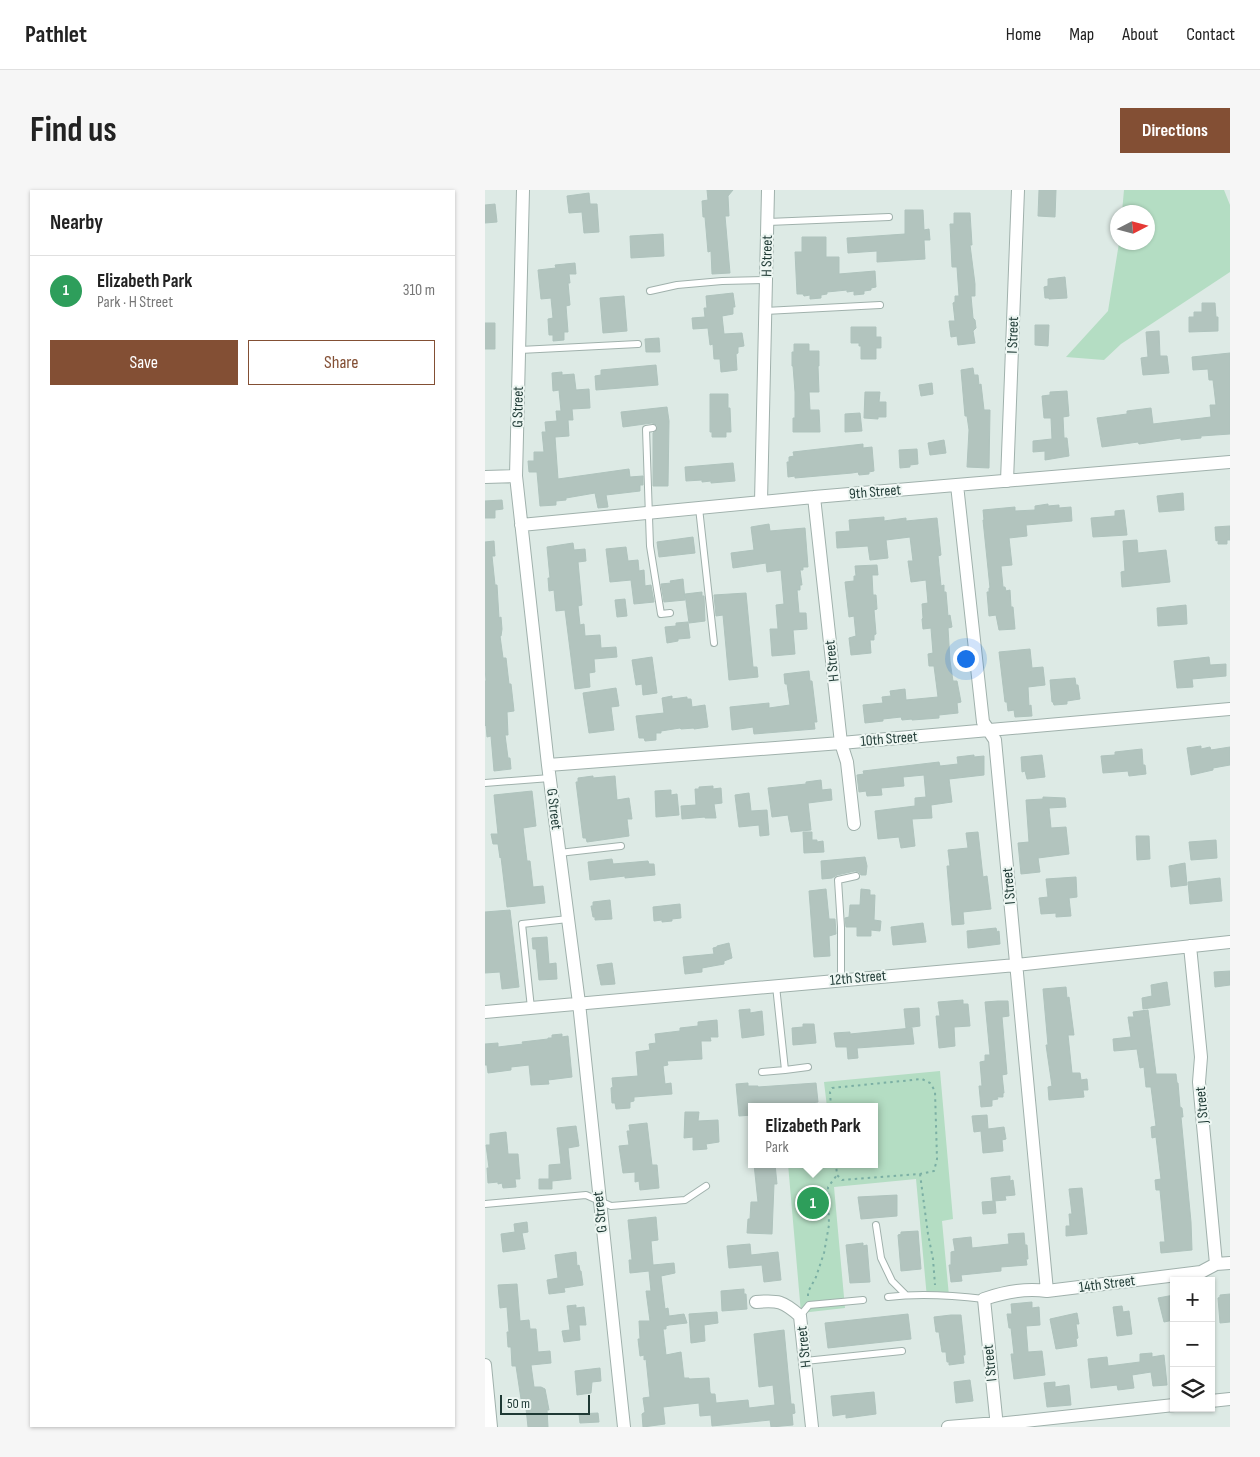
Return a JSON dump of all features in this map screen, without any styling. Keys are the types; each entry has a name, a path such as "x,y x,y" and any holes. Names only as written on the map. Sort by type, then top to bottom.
{"street":[{"name":"G Street","path":"523,190 517,476 521,525 548,765 579,1003 624,1427"},
{"name":"H Street","path":"761,502 768,190"},
{"name":"I Street","path":"1007,481 1018,190"},
{"name":"9th Street","path":"521,525 814,497 1230,462"},
{"path":"485,477 517,476"},
{"name":"I Street","path":"957,485 983,722 995,740 1047,1292"},
{"name":"H Street","path":"814,497 841,743 847,762 854,824"},
{"name":"10th Street","path":"548,765 841,743 1230,709"},
{"name":"12th Street","path":"485,1012 1016,965 1230,942"},
{"name":"J Street","path":"1190,946 1201,1057 1199,1082 1216,1264"},
{"name":"14th Street","path":"983,1299 997,1294 1034,1290 1047,1292 1201,1272 1216,1264 1230,1263"},
{"name":"I Street","path":"983,1299 997,1426"},
{"name":"H Street","path":"756,1302 774,1300 788,1306 800,1316 812,1427"},
{"path":"485,1365 491,1427"},
{"path":"1215,1401 1230,1399"},
{"path":"948,1427 983,1424 997,1426 1170,1405"}],"lane":[{"path":"767,222 889,216"},
{"path":"651,290 677,284 766,280"},
{"path":"765,311 880,305"},
{"path":"519,350 638,344"},
{"path":"653,428 646,429 651,546 661,614 670,613"},
{"path":"699,508 714,643"},
{"path":"485,783 550,778"},
{"path":"559,853 621,846"},
{"path":"841,980 841,927 838,880 856,876"},
{"path":"531,1008 522,924 568,919"},
{"path":"776,986 785,1070"},
{"path":"762,1072 808,1068"},
{"path":"485,1204 586,1195 611,1206 685,1200 706,1186"},
{"path":"876,1225 881,1258 892,1281 906,1295"},
{"path":"888,1297 936,1295 983,1299"},
{"path":"800,1316 809,1305 863,1300"},
{"path":"805,1361 902,1351"}],"path":[{"path":"831,1103 830,1092 832,1088 922,1079 930,1083 935,1090 937,1159 934,1171 920,1174 843,1180 837,1176"},
{"path":"809,1305 808,1292 816,1277 824,1253 829,1225 829,1187 837,1176 836,1168"},
{"path":"920,1174 927,1234 933,1259 936,1295"}],"green space":[{"path":"1124,190 1224,190 1230,205 1230,272 1121,344 1104,360 1066,357 1108,311 1118,250 1155,250 1155,205 1123,205"},
{"path":"940,1071 953,1219 942,1221 949,1296 927,1298 916,1179 834,1187 845,1308 801,1313 788,1168 878,1168 878,1103 827,1103 824,1082"}],"building":[{"path":"707,190 733,190 728,196 729,216 725,216 730,273 712,274 711,251 708,252 702,201 708,200"},
{"path":"1039,190 1056,190 1055,217 1038,216"},
{"path":"589,193 590,204 597,204 599,232 584,233 582,212 569,213 567,196"},
{"path":"495,204 497,222 485,223 485,205"},
{"path":"905,210 923,210 924,230 929,229 930,240 924,240 925,259 877,262 877,251 848,253 847,238 905,234"},
{"path":"954,213 970,213 972,245 970,245 975,284 975,296 971,296 976,328 973,331 975,343 958,345 957,336 951,337 949,321 955,321 953,303 955,302 955,296 959,296 957,267 952,267 950,224 954,224"},
{"path":"663,234 664,256 631,258 630,236"},
{"path":"802,237 826,237 826,257 839,257 839,274 875,271 876,287 864,291 864,294 854,295 854,291 847,292 847,290 827,292 827,294 821,295 821,298 810,299 810,295 797,294 795,252 802,252"},
{"path":"575,263 576,274 569,274 570,283 568,283 570,305 566,306 568,332 564,332 564,340 553,341 553,335 549,335 548,319 553,318 551,298 541,299 538,270 556,268 555,265"},
{"path":"1065,277 1067,298 1045,298 1044,287 1048,286 1048,279"},
{"path":"733,293 735,307 733,307 733,314 722,316 724,334 742,333 744,346 738,347 738,353 736,354 737,370 721,372 720,359 714,359 713,344 710,345 708,328 693,329 692,318 705,317 704,308 707,308 706,296"},
{"path":"624,296 627,331 603,333 600,298"},
{"path":"1202,303 1215,303 1218,331 1189,332 1189,317 1194,317 1194,312 1202,312"},
{"path":"485,323 495,323 495,349 485,349"},
{"path":"1035,325 1049,325 1048,346 1035,345"},
{"path":"851,327 876,327 876,337 881,337 881,348 876,348 876,359 861,359 861,346 859,346 859,343 851,343"},
{"path":"1159,331 1160,356 1167,356 1169,373 1143,375 1141,358 1148,357 1146,332"},
{"path":"659,338 660,352 646,352 645,339"},
{"path":"794,344 809,344 809,351 819,351 819,392 809,392 810,410 819,410 820,432 793,432 795,392 792,352 794,352"},
{"path":"1230,353 1230,434 1102,447 1097,418 1127,414 1127,411 1151,408 1153,424 1211,417 1210,405 1216,405 1213,380 1209,380 1208,369 1193,370 1192,357"},
{"path":"656,365 658,385 596,390 595,376 601,375 601,370"},
{"path":"973,368 974,375 978,375 979,385 981,384 984,410 990,410 989,468 967,467 969,430 967,416 965,416 961,370"},
{"path":"562,372 562,375 574,374 576,390 589,389 590,408 572,409 573,420 568,420 569,436 555,437 558,479 629,469 630,477 643,476 643,485 640,485 640,491 606,495 608,507 598,508 595,493 556,501 556,505 540,506 537,472 529,472 528,461 534,461 534,452 544,452 542,432 546,432 545,422 557,421 556,411 561,411 559,390 553,391 552,373"},
{"path":"932,383 933,394 921,396 919,385"},
{"path":"1067,391 1069,416 1063,417 1064,438 1067,438 1069,456 1045,460 1045,451 1033,452 1033,441 1052,439 1051,418 1044,418 1042,396 1050,395 1050,392"},
{"path":"865,392 880,392 879,402 886,402 886,417 878,417 878,419 864,418"},
{"path":"710,394 728,394 731,432 726,432 726,437 712,437 712,432 710,432"},
{"path":"667,407 669,421 668,486 653,486 653,433 657,430 657,425 652,423 623,427 621,412"},
{"path":"860,413 862,431 845,432 845,414"},
{"path":"944,440 946,453 930,455 928,443"},
{"path":"863,444 863,448 872,447 874,471 869,472 869,474 859,475 858,472 788,477 787,462 789,462 789,457 794,456 793,452"},
{"path":"917,449 918,464 900,468 899,450"},
{"path":"733,463 735,481 711,483 711,481 702,482 702,480 686,481 685,467"},
{"path":"1183,493 1184,510 1159,512 1157,496"},
{"path":"502,500 503,509 495,510 495,518 485,518 485,501"},
{"path":"1048,504 1048,506 1059,505 1059,508 1071,507 1072,521 1026,525 1027,536 1009,538 1012,565 1001,566 1003,587 1005,587 1006,591 1010,590 1015,629 999,630 996,615 989,616 987,592 989,592 990,588 983,510 1015,507 1015,511 1035,510 1035,506"},
{"path":"1124,510 1127,535 1093,537 1091,518 1115,516 1115,511"},
{"path":"884,517 884,521 906,518 906,521 937,518 941,555 938,556 941,586 944,585 944,592 946,592 948,616 950,615 952,627 948,628 950,661 953,681 957,681 961,702 957,703 958,713 939,715 939,718 902,720 901,717 865,723 863,705 883,703 882,697 891,696 890,691 905,689 906,700 938,697 934,666 929,666 928,654 933,653 931,628 923,629 922,604 928,603 926,580 911,582 908,561 913,561 910,537 886,540 888,558 870,560 868,546 837,548 836,532 850,531 849,520"},
{"path":"769,524 770,531 805,528 808,567 803,567 803,570 800,570 802,585 800,585 800,590 797,590 799,613 806,613 807,629 793,630 795,654 772,656 770,629 778,629 776,605 784,604 781,570 767,572 766,563 733,568 731,553 754,550 751,527"},
{"path":"1230,526 1230,540 1227,540 1227,544 1218,544 1215,527"},
{"path":"693,537 695,553 659,557 657,542"},
{"path":"1137,540 1138,553 1166,550 1170,582 1122,587 1121,572 1125,571 1123,541"},
{"path":"494,541 495,556 492,556 495,585 497,585 499,618 501,617 502,629 500,636 503,658 506,658 509,684 511,684 514,711 507,712 508,735 505,735 511,769 494,771 491,736 487,737 485,726 485,542"},
{"path":"573,543 574,550 585,549 586,561 578,562 582,605 578,606 580,625 584,624 585,636 600,635 601,648 616,647 617,657 594,659 595,672 589,673 590,687 575,689 565,610 556,611 554,590 549,591 548,578 550,578 547,547"},
{"path":"626,547 628,561 638,560 639,571 644,570 645,586 651,585 654,602 634,604 631,580 610,582 606,549"},
{"path":"877,565 878,575 872,575 873,595 876,595 877,609 874,610 876,634 874,635 874,640 870,640 871,653 851,655 849,638 856,636 854,616 849,617 845,582 854,581 854,576 856,576 855,566"},
{"path":"683,579 685,600 664,602 661,584"},
{"path":"702,592 702,596 704,596 705,621 689,623 685,594"},
{"path":"746,593 753,667 757,667 758,677 729,680 723,615 716,616 714,595"},
{"path":"625,599 627,616 617,617 615,600"},
{"path":"1186,605 1187,624 1158,626 1157,608"},
{"path":"688,622 690,638 678,639 678,641 667,643 665,627 676,626 676,623"},
{"path":"1030,649 1032,668 1043,667 1045,685 1028,687 1029,706 1031,705 1032,716 1015,717 1014,710 1008,711 1007,702 1005,702 999,652"},
{"path":"652,657 657,693 643,695 642,684 636,685 632,660"},
{"path":"1209,657 1210,665 1226,664 1226,676 1192,679 1193,687 1177,688 1174,661"},
{"path":"809,671 817,722 814,722 815,729 754,734 753,727 732,730 730,707 769,703 769,708 790,705 784,674"},
{"path":"1075,678 1080,699 1067,701 1067,704 1054,705 1052,702 1050,680"},
{"path":"616,688 619,706 611,707 614,730 589,733 583,693"},
{"path":"672,696 672,699 687,697 687,699 691,699 692,707 705,705 708,727 661,731 661,733 656,733 656,740 645,741 644,738 639,738 636,716 664,713 662,698"},
{"path":"1201,746 1201,749 1210,747 1211,750 1230,747 1230,765 1191,775 1187,748"},
{"path":"1142,749 1143,765 1145,765 1146,774 1129,776 1128,771 1103,773 1101,756 1115,755 1115,752"},
{"path":"974,755 974,757 984,756 984,775 949,779 952,802 931,805 932,818 912,819 915,846 901,848 899,837 878,839 875,811 915,806 915,798 926,797 924,775 903,777 904,786 881,788 882,795 867,796 866,791 859,792 857,775 864,774 863,771 939,762 940,766 958,764 957,757"},
{"path":"1042,755 1045,777 1027,779 1025,771 1022,772 1021,757"},
{"path":"593,776 593,778 615,776 617,800 629,798 632,819 627,819 629,836 587,842 586,838 583,838 576,782 578,782 578,778"},
{"path":"821,780 822,790 831,789 832,800 808,803 811,830 791,832 788,815 772,817 768,788 806,784 806,782"},
{"path":"713,786 713,789 721,788 722,803 714,804 716,818 682,819 681,806 696,805 695,789"},
{"path":"671,790 671,795 677,794 679,815 656,817 655,791"},
{"path":"532,791 536,826 523,828 527,861 530,861 533,887 543,886 545,903 507,907 501,857 498,844 493,844 491,834 498,834 494,795"},
{"path":"749,793 751,811 767,810 769,835 760,836 759,825 739,827 735,795"},
{"path":"1043,797 1065,798 1066,807 1049,808 1051,828 1066,827 1069,854 1038,858 1040,872 1021,874 1018,843 1029,842 1026,800 1043,799"},
{"path":"803,832 812,832 812,840 817,840 817,842 823,841 824,852 804,853"},
{"path":"978,832 983,877 987,876 991,909 963,912 964,924 952,925 947,866 950,866 948,850 968,848 966,833"},
{"path":"1136,836 1149,836 1150,859 1137,860"},
{"path":"1216,840 1217,858 1191,860 1189,842"},
{"path":"865,857 866,875 861,875 855,871 822,879 821,861"},
{"path":"612,859 613,864 648,861 649,864 654,864 655,875 590,880 588,862"},
{"path":"1185,863 1187,885 1171,887 1169,866"},
{"path":"1076,877 1077,897 1069,898 1071,916 1056,917 1056,913 1041,914 1039,898 1048,897 1046,879"},
{"path":"1220,878 1222,901 1190,904 1188,882"},
{"path":"826,889 829,919 835,919 836,934 829,936 830,956 814,957 809,891"},
{"path":"861,889 870,890 870,895 875,895 874,920 881,921 880,931 871,930 871,936 857,936 857,927 846,927 845,918 849,917 850,905 860,905"},
{"path":"610,900 612,919 595,920 591,906 593,906 593,902"},
{"path":"680,904 681,918 672,919 672,921 654,921 653,907"},
{"path":"510,910 519,987 502,989 500,972 485,973 485,912"},
{"path":"923,923 926,942 893,945 891,927"},
{"path":"996,928 997,932 999,931 1000,944 968,948 967,931"},
{"path":"547,937 549,964 556,963 557,979 539,980 536,949 533,949 532,938"},
{"path":"729,943 732,958 724,961 724,964 702,968 702,972 685,974 683,957 714,954 713,948"},
{"path":"612,963 615,984 601,985 597,965"},
{"path":"1230,971 1230,985 1215,987 1214,972"},
{"path":"1167,982 1170,1005 1143,1009 1142,998 1152,996 1151,985"},
{"path":"1066,987 1074,1035 1068,1035 1072,1073 1080,1073 1081,1080 1087,1079 1088,1090 1083,1090 1084,1097 1049,1100 1048,1087 1052,1086 1046,1045 1048,1045 1043,989"},
{"path":"963,1000 963,1004 968,1004 970,1026 954,1027 955,1046 939,1048 936,1016 940,1016 938,1002"},
{"path":"1008,1001 1009,1016 1002,1017 1007,1074 1002,1075 1004,1093 1003,1097 997,1097 998,1099 992,1100 992,1106 981,1107 979,1086 982,1086 980,1062 985,1061 985,1055 990,1055 985,1002"},
{"path":"919,1008 920,1026 906,1028 904,1009"},
{"path":"750,1009 750,1013 762,1011 764,1035 742,1038 739,1010"},
{"path":"1148,1010 1156,1074 1176,1074 1178,1083 1180,1107 1182,1108 1183,1117 1181,1117 1192,1250 1161,1253 1160,1242 1165,1242 1160,1190 1156,1190 1155,1180 1161,1179 1156,1137 1152,1138 1151,1127 1156,1126 1151,1087 1146,1087 1144,1067 1140,1068 1137,1049 1114,1051 1113,1039 1131,1037 1128,1017 1134,1017 1133,1012"},
{"path":"717,1020 718,1037 710,1037 711,1041 701,1041 702,1059 667,1061 668,1065 663,1066 665,1084 671,1083 672,1094 634,1097 634,1101 630,1102 630,1108 616,1109 615,1103 612,1103 612,1078 638,1076 636,1052 650,1050 649,1044 656,1043 655,1034 680,1031 680,1028 698,1026 698,1022"},
{"path":"803,1024 814,1024 816,1043 793,1045 792,1028 803,1027"},
{"path":"912,1028 914,1044 857,1048 858,1058 848,1059 847,1047 836,1047 834,1033 850,1032 850,1034"},
{"path":"562,1034 562,1037 568,1036 572,1077 548,1080 549,1084 531,1085 529,1065 488,1073 487,1065 485,1065 485,1044 498,1043 498,1047 523,1044 522,1042 548,1039 552,1038 552,1035"},
{"path":"748,1083 748,1086 758,1087 816,1083 818,1102 748,1103 748,1115 739,1116 736,1084"},
{"path":"685,1112 699,1112 698,1121 718,1120 719,1142 706,1144 707,1149 693,1150 693,1137 684,1138"},
{"path":"987,1115 988,1129 1004,1127 1006,1139 1002,1140 1003,1151 983,1153 981,1131 974,1132 972,1116"},
{"path":"647,1123 652,1165 657,1165 659,1188 640,1190 639,1181 635,1182 635,1172 623,1173 619,1146 629,1145 627,1131 630,1131 629,1125"},
{"path":"576,1126 579,1146 568,1148 571,1179 552,1181 552,1189 539,1189 539,1179 549,1179 549,1165 561,1164 557,1128"},
{"path":"506,1132 508,1154 518,1154 520,1179 515,1179 516,1187 503,1188 502,1183 488,1183 487,1168 489,1168 486,1145 490,1145 490,1134"},
{"path":"754,1168 775,1168 777,1184 774,1184 772,1234 747,1233 751,1202 758,1202"},
{"path":"1010,1176 1010,1181 1013,1180 1015,1195 1005,1196 1006,1200 993,1201 991,1178"},
{"path":"1082,1188 1087,1234 1066,1236 1066,1226 1070,1226 1069,1214 1072,1214 1069,1189"},
{"path":"897,1195 897,1216 861,1219 858,1197"},
{"path":"995,1201 996,1213 983,1214 982,1202"},
{"path":"656,1217 658,1240 651,1241 653,1265 674,1263 675,1273 661,1276 665,1309 668,1308 669,1316 684,1314 687,1323 669,1325 666,1326 666,1329 663,1329 666,1355 681,1352 684,1378 709,1378 710,1392 715,1394 716,1403 748,1400 749,1408 775,1405 773,1385 759,1387 754,1334 784,1330 791,1404 794,1404 795,1413 792,1414 793,1425 771,1427 770,1420 712,1426 711,1415 700,1416 699,1403 663,1407 665,1424 643,1427 642,1414 645,1412 643,1398 650,1397 646,1359 644,1360 644,1355 640,1356 638,1339 640,1339 639,1321 650,1321 646,1291 651,1291 649,1271 630,1273 629,1260 632,1260 628,1220"},
{"path":"527,1222 528,1232 522,1233 525,1249 503,1252 501,1234 515,1232 514,1224"},
{"path":"918,1231 921,1269 901,1271 898,1235 901,1232"},
{"path":"1024,1233 1025,1245 1027,1245 1027,1265 1001,1267 1001,1271 961,1275 962,1281 951,1282 949,1265 951,1265 951,1252 955,1251 953,1239 971,1237 972,1248 1009,1244 1008,1234"},
{"path":"863,1243 863,1246 867,1245 870,1282 850,1283 846,1245"},
{"path":"750,1244 751,1255 778,1252 781,1280 764,1282 762,1265 729,1268 727,1246"},
{"path":"576,1252 577,1266 579,1265 581,1271 583,1285 564,1288 565,1292 549,1294 547,1280 558,1278 555,1255"},
{"path":"517,1284 520,1321 529,1320 530,1329 536,1329 538,1352 550,1351 551,1363 531,1365 534,1387 545,1389 549,1410 547,1410 548,1427 528,1427 525,1399 521,1399 516,1366 512,1366 511,1347 508,1347 507,1307 500,1308 498,1285"},
{"path":"744,1289 747,1309 722,1311 721,1291"},
{"path":"1230,1294 1230,1322 1220,1323 1218,1298 1220,1295"},
{"path":"1170,1296 1170,1321 1164,1322 1158,1298"},
{"path":"1032,1302 1032,1308 1039,1307 1040,1325 1026,1326 1028,1352 1042,1351 1045,1375 1014,1379 1011,1354 1014,1354 1011,1328 1009,1328 1007,1314 1012,1314 1011,1304"},
{"path":"576,1305 576,1308 584,1307 586,1325 579,1325 580,1340 564,1342 562,1331 570,1330 567,1306"},
{"path":"1122,1306 1123,1312 1129,1311 1132,1334 1117,1336 1113,1307"},
{"path":"717,1312 718,1323 704,1325 705,1341 691,1343 689,1314"},
{"path":"1077,1313 1079,1324 1076,1324 1077,1346 1056,1349 1050,1319"},
{"path":"908,1314 911,1339 828,1348 825,1323"},
{"path":"961,1315 965,1355 963,1355 964,1363 949,1365 946,1352 942,1352 939,1332 936,1332 934,1317"},
{"path":"1152,1353 1152,1357 1164,1355 1167,1385 1153,1386 1151,1372 1132,1375 1134,1388 1118,1390 1117,1385 1091,1388 1088,1359 1107,1357 1108,1366 1140,1362 1140,1354"},
{"path":"600,1368 601,1381 592,1382 591,1393 577,1395 575,1371"},
{"path":"970,1380 973,1401 956,1403 954,1382"},
{"path":"1055,1382 1055,1387 1069,1385 1071,1405 1047,1407 1044,1383"},
{"path":"874,1392 876,1414 846,1418 846,1414 833,1416 831,1396"},
{"path":"598,1413 599,1422 580,1423 579,1414"}],"place":[{"name":"Elizabeth Park","path":"813,1203"}]}
